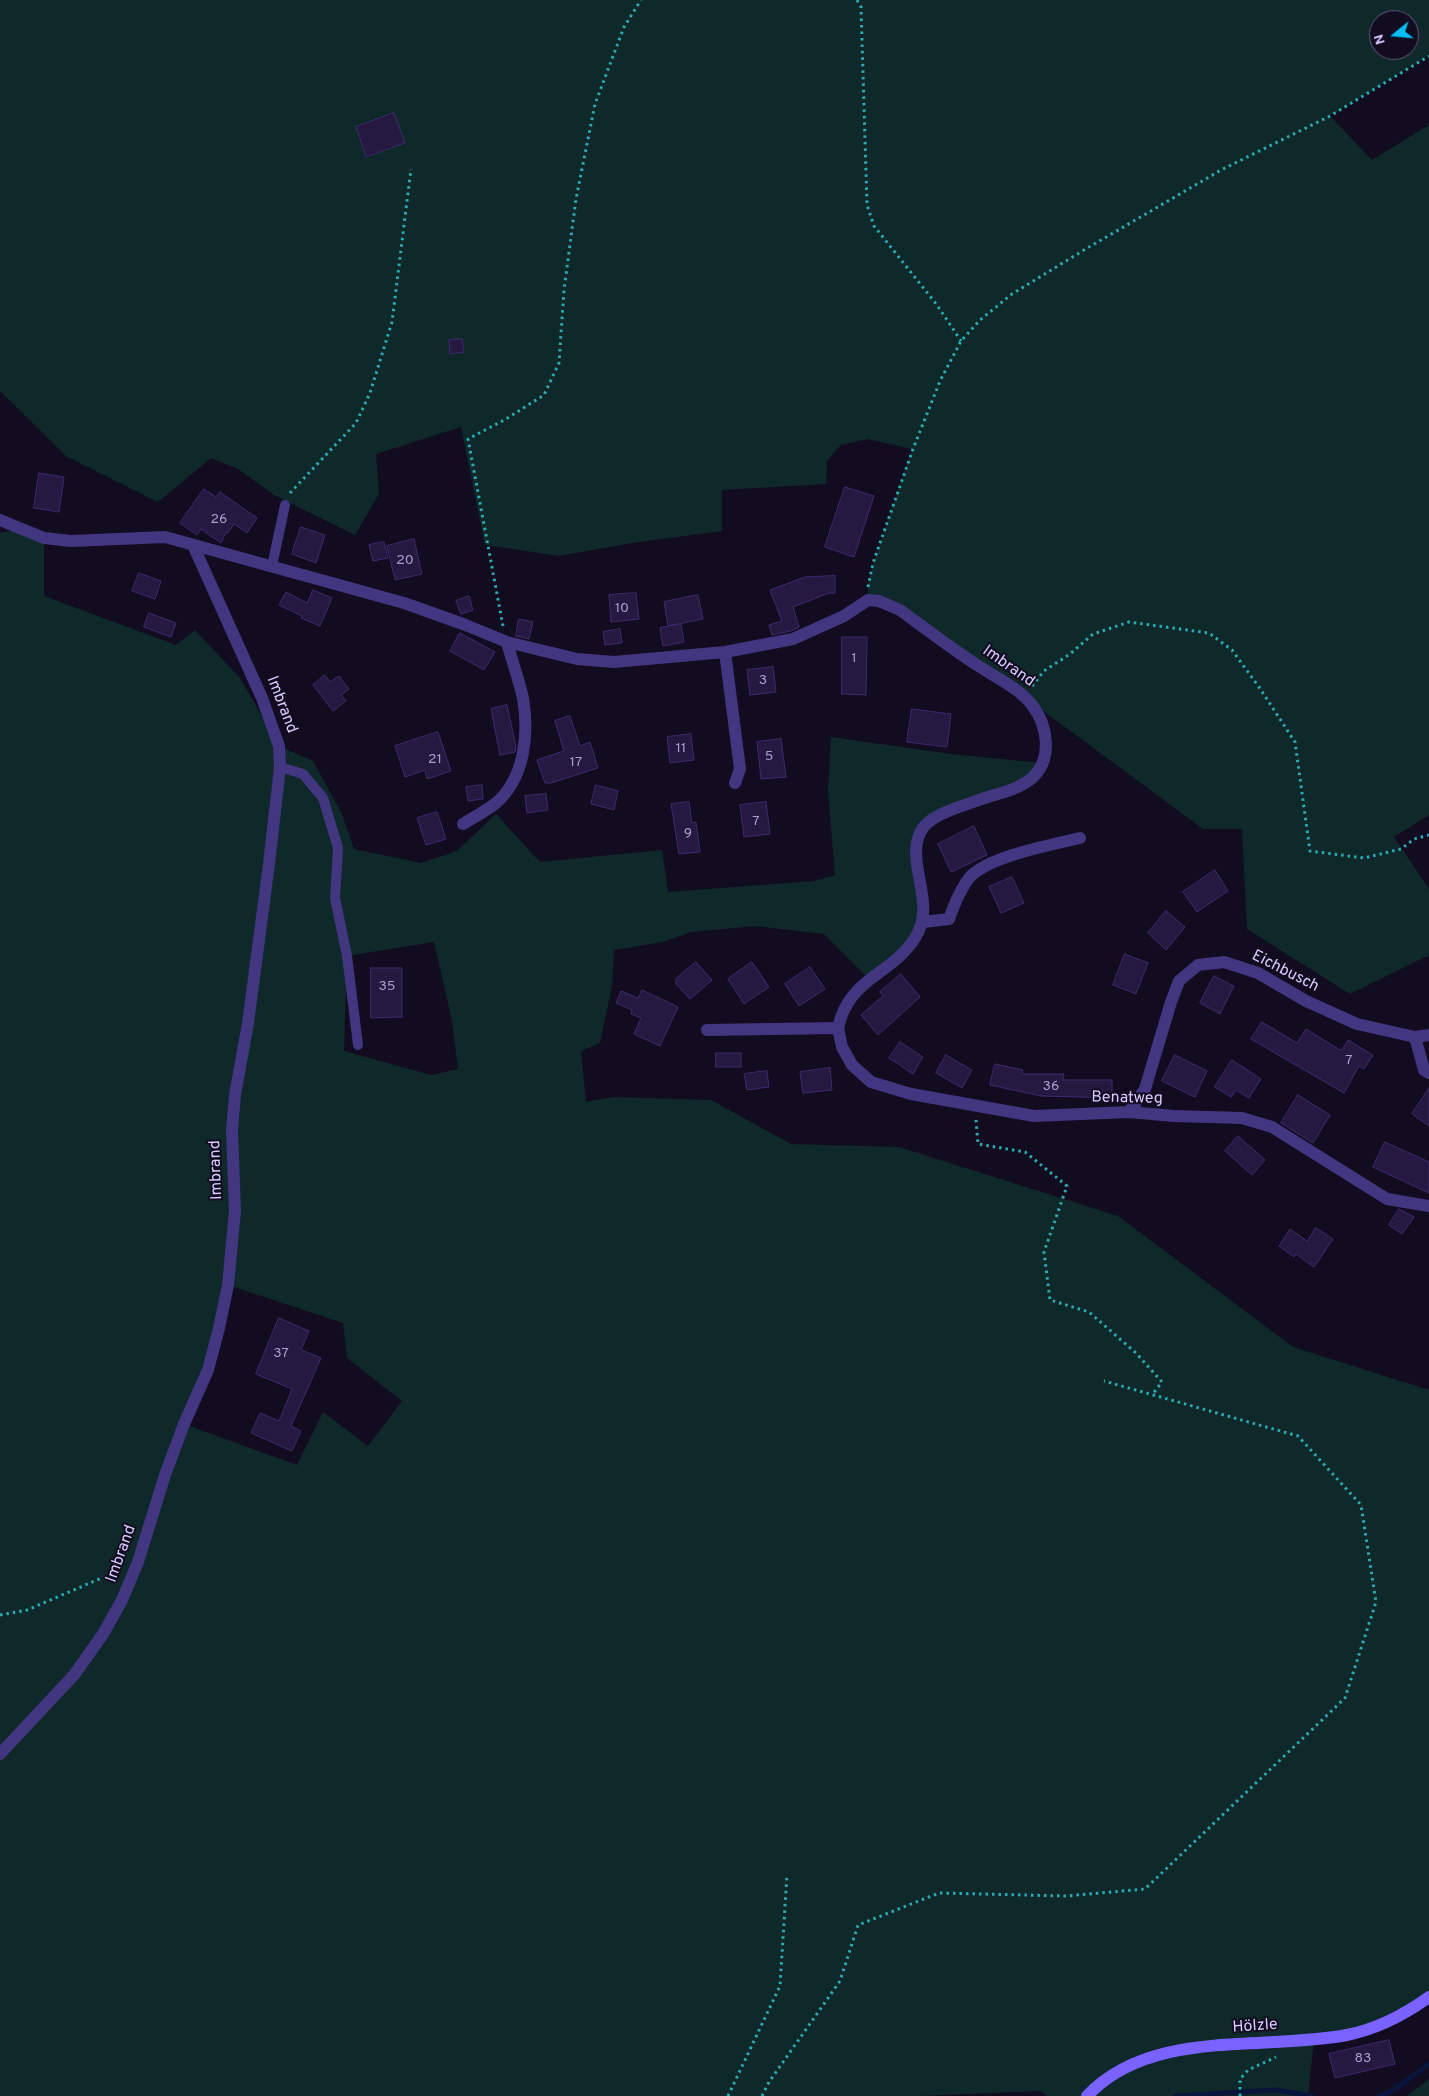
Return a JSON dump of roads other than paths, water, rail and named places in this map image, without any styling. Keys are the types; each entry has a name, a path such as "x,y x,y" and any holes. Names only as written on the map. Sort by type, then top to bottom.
{"street":[{"path":"0,520 44,538 62,540 165,537 404,604 463,624 507,642 577,659 614,662 725,652 740,769 735,783"},
{"name":"Imbrand","path":"0,1754 74,1674 103,1634 122,1600 138,1562 164,1475 208,1370 220,1328 228,1285 234,1211 232,1130 235,1095 248,1023 280,767 279,746 271,721 193,545"},
{"name":"Imbrand","path":"725,652 793,639 844,616 868,600 880,601 900,610 1022,696 1040,716 1047,742 1042,763 1033,777 1020,785 937,816 921,830 916,846 917,866 923,894 923,922"},
{"path":"463,824 497,802 516,778 523,756 523,698 507,642"},
{"path":"707,1030 838,1028 841,1013 851,995 907,950 923,922 948,919 956,900 971,877 1000,859 1080,838"},
{"name":"Eichbusch","path":"1129,1112 1145,1090 1179,981 1198,966 1224,962 1258,974 1306,1001 1357,1024 1415,1037 1429,1035"},
{"name":"Benatweg","path":"838,1028 842,1047 852,1065 871,1082 911,1094 1034,1116 1129,1112 1174,1116 1242,1118 1272,1127 1388,1199 1429,1206"},
{"path":"1415,1037 1424,1070 1429,1073"},
{"name":"Hölzle","path":"1086,2096 1097,2085 1127,2065 1166,2053 1225,2045 1348,2035 1383,2025 1429,1997"}],"lane":[{"path":"272,566 285,505"},
{"path":"280,767 303,774 323,798 338,848 335,898 346,956 358,1045"}],"waterway":[{"path":"1379,2096 1394,2090 1429,2064"},
{"path":"1175,2096 1276,2090 1312,2096"}]}
